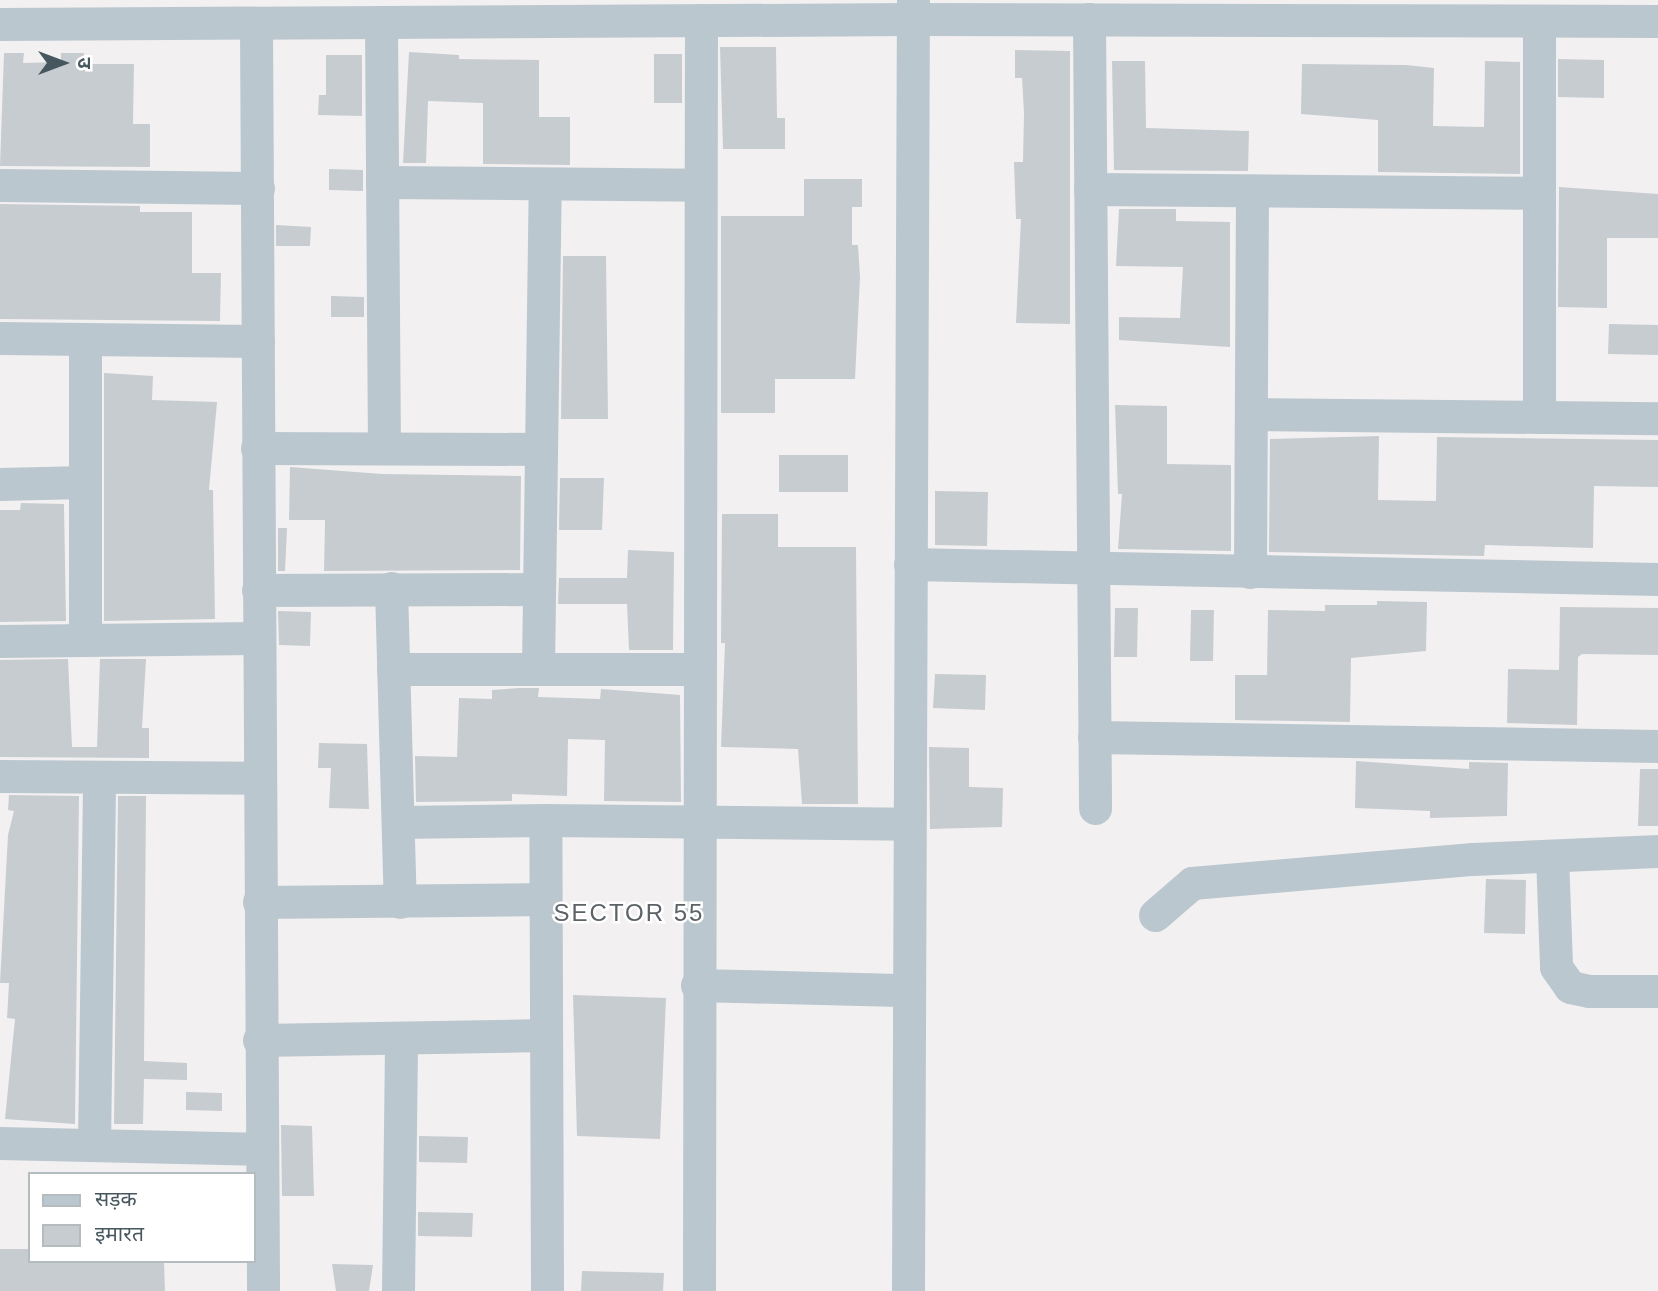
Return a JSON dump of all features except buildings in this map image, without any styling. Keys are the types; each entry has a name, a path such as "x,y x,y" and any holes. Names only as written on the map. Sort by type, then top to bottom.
{"street":[{"path":"908,1291 912,9"},
{"path":"0,24 256,26 381,22 701,20 912,9 1088,19 1658,22"},
{"path":"1088,19 1095,808"},
{"path":"699,1291 696,819 701,20"},
{"path":"1539,21 1539,417"},
{"path":"381,22 384,447"},
{"path":"256,26 259,1149 263,1291"},
{"path":"382,182 699,186"},
{"path":"538,668 545,184"},
{"path":"0,185 258,188"},
{"path":"1090,189 1539,193"},
{"path":"1250,572 1252,191"},
{"path":"0,338 258,341"},
{"path":"85,339 85,640"},
{"path":"1251,414 1658,418"},
{"path":"257,447 541,449"},
{"path":"0,484 85,482"},
{"path":"910,564 1093,570 1658,579"},
{"path":"391,589 400,902"},
{"path":"258,590 539,589"},
{"path":"0,641 258,638"},
{"path":"393,669 697,668"},
{"path":"1094,737 1658,746"},
{"path":"0,776 258,778"},
{"path":"94,1145 99,777"},
{"path":"398,822 696,819 909,824"},
{"path":"545,820 547,1291"},
{"path":"1155,915 1192,883 1552,856 1658,851"},
{"path":"1552,856 1556,967 1570,987 1658,991"},
{"path":"259,902 545,899"},
{"path":"697,985 909,990"},
{"path":"259,1040 545,1035"},
{"path":"398,1291 401,1039"},
{"path":"0,1143 259,1149"}],"district":[{"name":"SECTOR 55","path":"629,913"}]}
